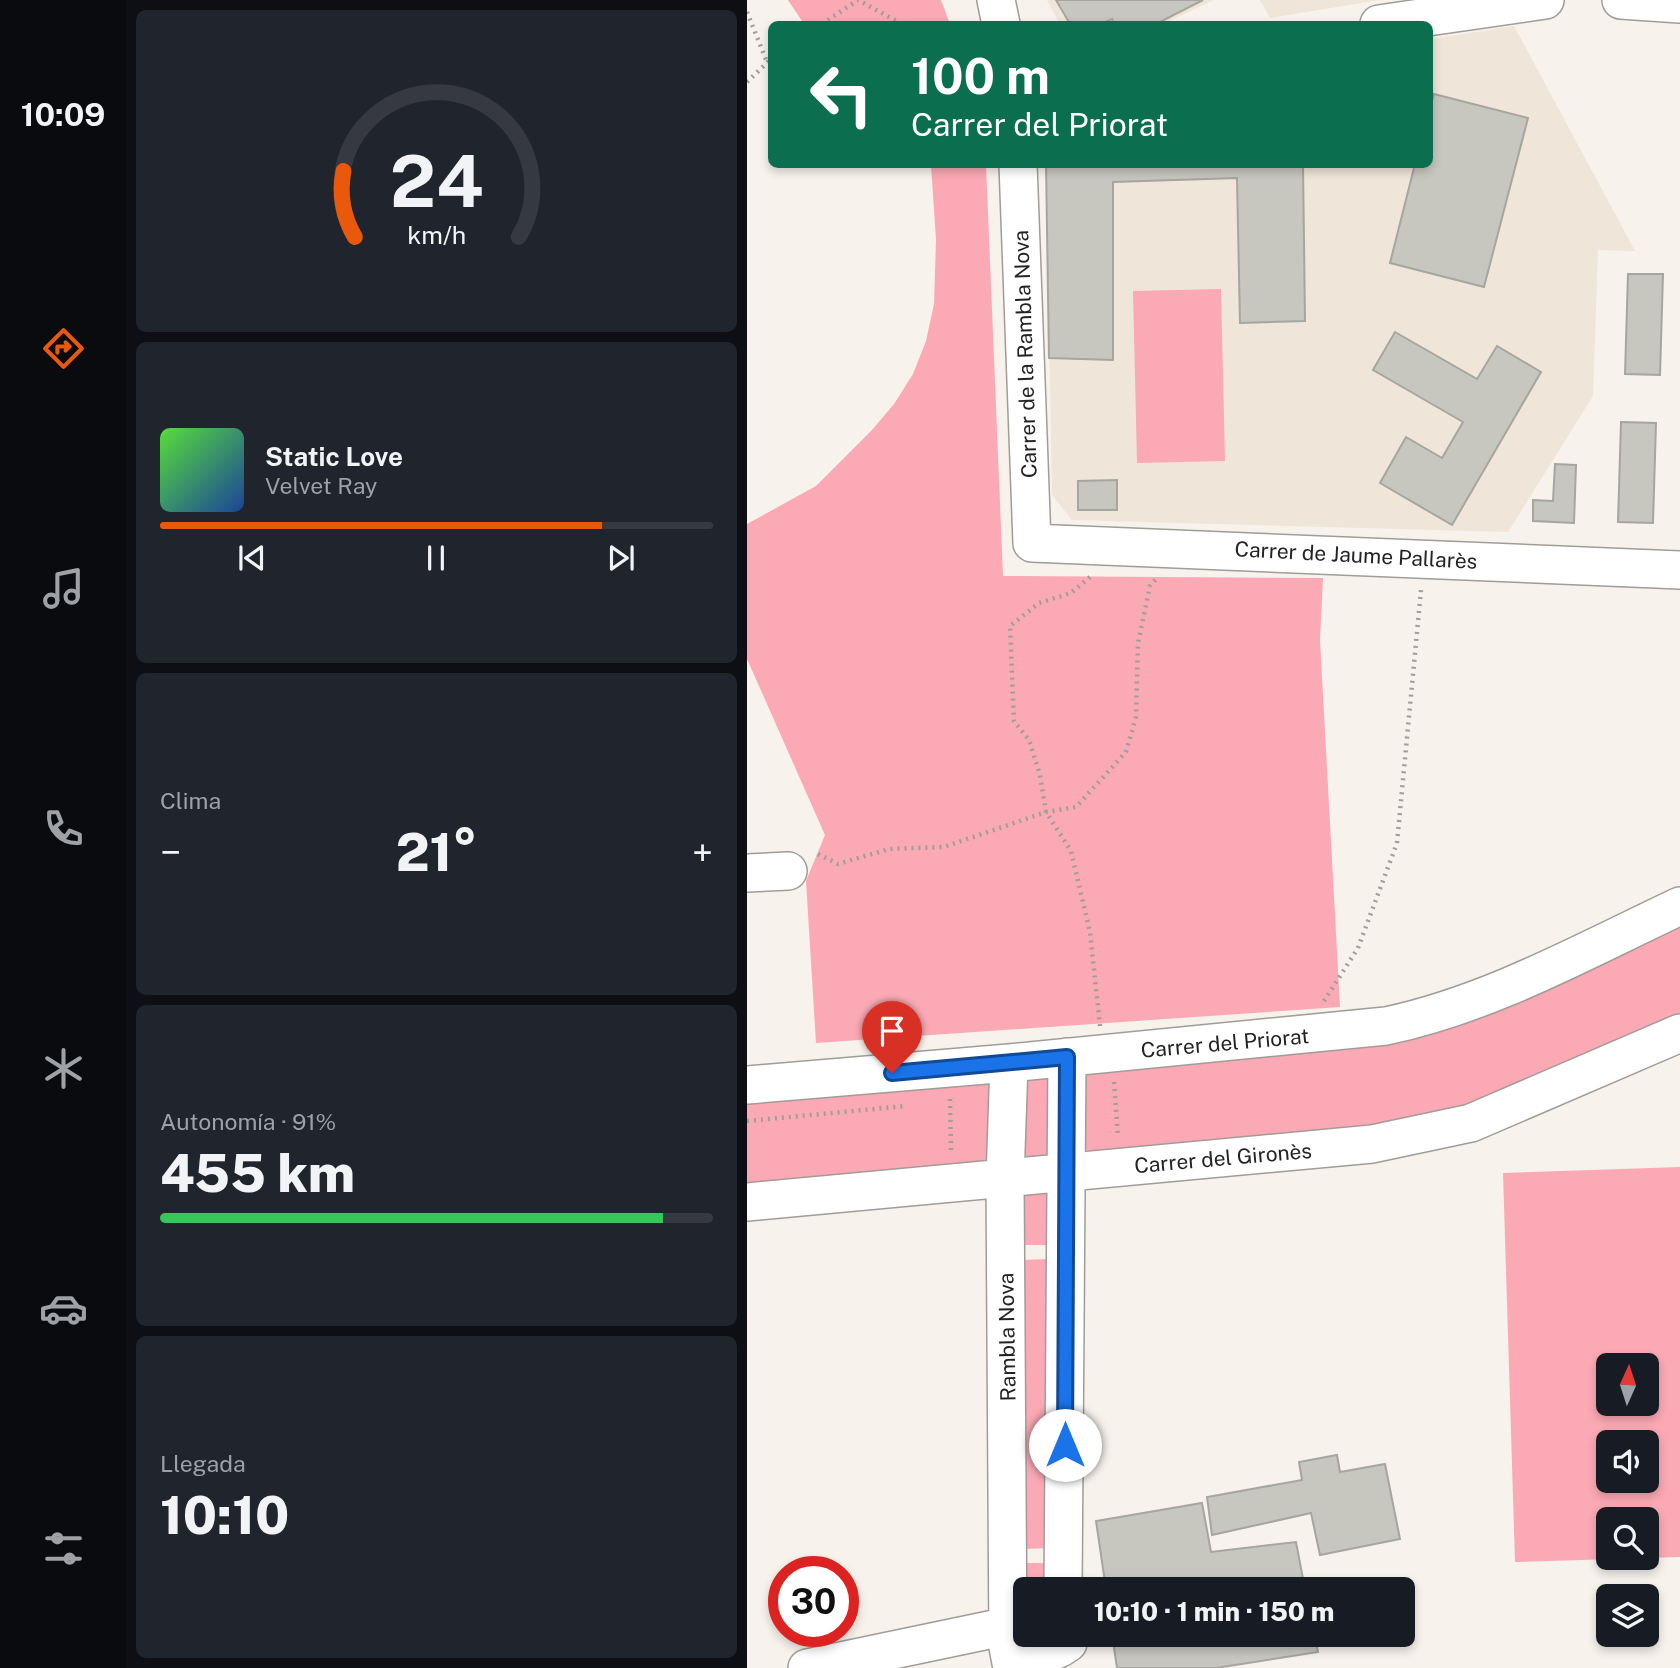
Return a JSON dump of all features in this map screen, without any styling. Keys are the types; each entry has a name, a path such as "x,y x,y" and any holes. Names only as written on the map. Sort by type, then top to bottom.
{"street":[{"path":"996,0 1000,21"},
{"path":"1400,21 1545,0"},
{"path":"1621,0 1680,4"},
{"name":"Carrer de la Rambla Nova","path":"1018,168 1032,543"},
{"name":"Carrer de Jaume Pallarès","path":"1032,543 1680,570"},
{"path":"747,873 803,862"},
{"name":"Carrer del Priorat","path":"747,1085 1351,1032 1421,1019 1492,996 1680,906"},
{"name":"Carrer del Gironès","path":"747,1202 1372,1144 1422,1135 1471,1123 1680,1033"},
{"path":"1063,1577 1069,1173 1067,1057"},
{"name":"Rambla Nova","path":"1009,1063 1005,1179 1013,1631"},
{"path":"807,1668 1013,1631"},
{"path":"1019,1647 1022,1654 1056,1652 1069,1648"}],"path":[{"path":"826,21 858,0 896,21"},
{"path":"747,12 768,58"},
{"path":"747,82 768,61"},
{"path":"1091,545 1090,578 1071,593 1039,603 1010,626 1014,722 1029,740 1040,775 1046,812 1071,851 1087,918 1101,1040"},
{"path":"803,862 838,864 889,849 944,847 1046,812 1076,807 1126,752 1136,717 1138,643 1151,586 1178,547"},
{"path":"1318,1011 1358,948 1397,843 1424,558"},
{"path":"1114,1073 1118,1140"},
{"path":"950,1089 952,1155"},
{"path":"937,1103 950,1102"},
{"path":"747,1121 910,1105"}],"shaded area":[{"path":"788,0 941,0 949,21 802,21"},
{"path":"1047,0 1214,0 1169,21 1058,21"},
{"path":"1260,0 1379,0 1270,18"},
{"path":"1514,26 1635,251 1598,250 1593,396 1508,532 1072,520 1052,495 1046,168 1433,168 1433,39"},
{"path":"931,168 986,168 1003,576 1323,578 1320,640 1340,1007 816,1043 806,881 825,835 747,659 747,524 816,486 894,404 913,374 926,341 934,304 936,240"},
{"path":"1221,289 1225,461 1137,463 1133,291"},
{"path":"1680,916 1680,1021 1470,1112 1396,1129 1094,1153 1078,1146 1084,1070 1373,1041"},
{"path":"1049,1074 1054,1084 1048,1159 1027,1158 1023,1149 1022,1085 1027,1078"},
{"path":"992,1083 992,1161 747,1186 747,1095"},
{"path":"1680,1167 1680,1557 1659,1558 1659,1507 1596,1507 1596,1560 1515,1562 1503,1173"},
{"path":"1044,1190 1048,1193 1050,1245 1021,1245 1023,1194"},
{"path":"1050,1259 1051,1548 1022,1549 1021,1260"},
{"path":"1022,1563 1051,1563 1049,1577 1025,1577"}],"building":[{"path":"1056,0 1203,0 1162,21 1068,21"},
{"path":"1434,94 1528,118 1484,287 1390,263 1414,168 1433,168"},
{"path":"1046,168 1303,168 1305,321 1240,323 1237,178 1113,182 1113,360 1049,358"},
{"path":"1628,274 1663,274 1660,375 1625,374"},
{"path":"1395,332 1477,379 1497,346 1541,372 1452,525 1380,483 1406,437 1442,458 1463,422 1373,370"},
{"path":"1621,422 1656,423 1653,523 1618,522"},
{"path":"1555,464 1576,465 1574,523 1533,521 1533,500 1553,501"},
{"path":"1117,480 1117,510 1078,510 1078,481"},
{"path":"1337,1455 1340,1472 1385,1464 1400,1539 1320,1555 1311,1513 1212,1535 1207,1497 1302,1480 1299,1462"},
{"path":"1202,1503 1211,1552 1296,1542 1303,1577 1104,1577 1096,1521"},
{"path":"1114,1647 1317,1647 1318,1652 1216,1668 1117,1668"}],"route":[{"path":"892,1073 1067,1057 1069,1173 1065,1445"}]}
